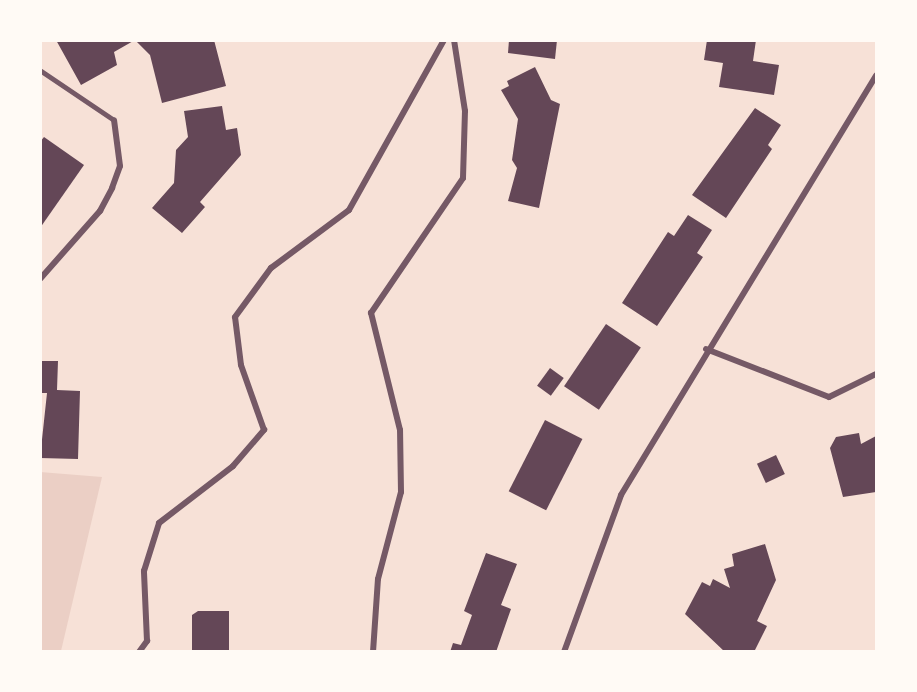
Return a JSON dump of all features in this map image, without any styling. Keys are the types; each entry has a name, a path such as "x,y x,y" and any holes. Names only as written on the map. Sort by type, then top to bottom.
{"street":[{"path":"139,651 147,641 144,572 159,523 233,466 264,430 241,366 235,317 271,268 349,210 444,40"},
{"path":"373,651 378,579 401,482 400,430 371,313 463,178 465,111 454,40"},
{"path":"564,651 621,495 706,349 876,75"},
{"path":"40,279 100,211 112,188 120,166 114,120"},
{"path":"706,349 829,397 876,374"}],"lane":[{"path":"40,70 114,120"}],"shaded area":[{"path":"40,472 102,477 61,651 41,651"}],"building":[{"path":"56,40 135,40 114,52 117,65 81,85"},
{"path":"135,40 214,40 226,86 162,103 150,55"},
{"path":"509,40 557,40 555,59 508,53"},
{"path":"707,40 756,40 753,61 779,65 774,95 719,87 723,63 704,60"},
{"path":"535,67 551,100 560,104 539,208 508,201 517,168 512,160 518,119 501,90 509,86 507,81"},
{"path":"222,106 226,130 237,128 241,155 200,202 205,207 182,233 152,208 174,183 176,150 188,137 184,111"},
{"path":"755,108 781,125 768,145 772,149 726,218 692,195"},
{"path":"44,137 84,165 40,228 40,142"},
{"path":"688,215 712,230 697,253 703,257 657,326 622,303 668,232 674,236"},
{"path":"606,324 641,347 599,410 564,386"},
{"path":"40,361 58,361 57,390 80,391 78,459 40,458 47,393 40,393"},
{"path":"550,368 564,378 551,396 537,386"},
{"path":"545,420 582,439 546,510 509,491"},
{"path":"859,433 861,444 876,436 876,492 843,497 830,448 836,437"},
{"path":"776,455 785,474 766,483 757,464"},
{"path":"765,544 776,580 757,621 767,626 754,652 725,652 685,614 702,582 710,586 713,579 730,588 724,569 734,566 732,554"},
{"path":"486,553 517,564 501,605 511,609 496,652 450,652 453,643 461,645 472,615 464,611"},
{"path":"198,611 229,611 229,652 192,652 192,615"}]}
